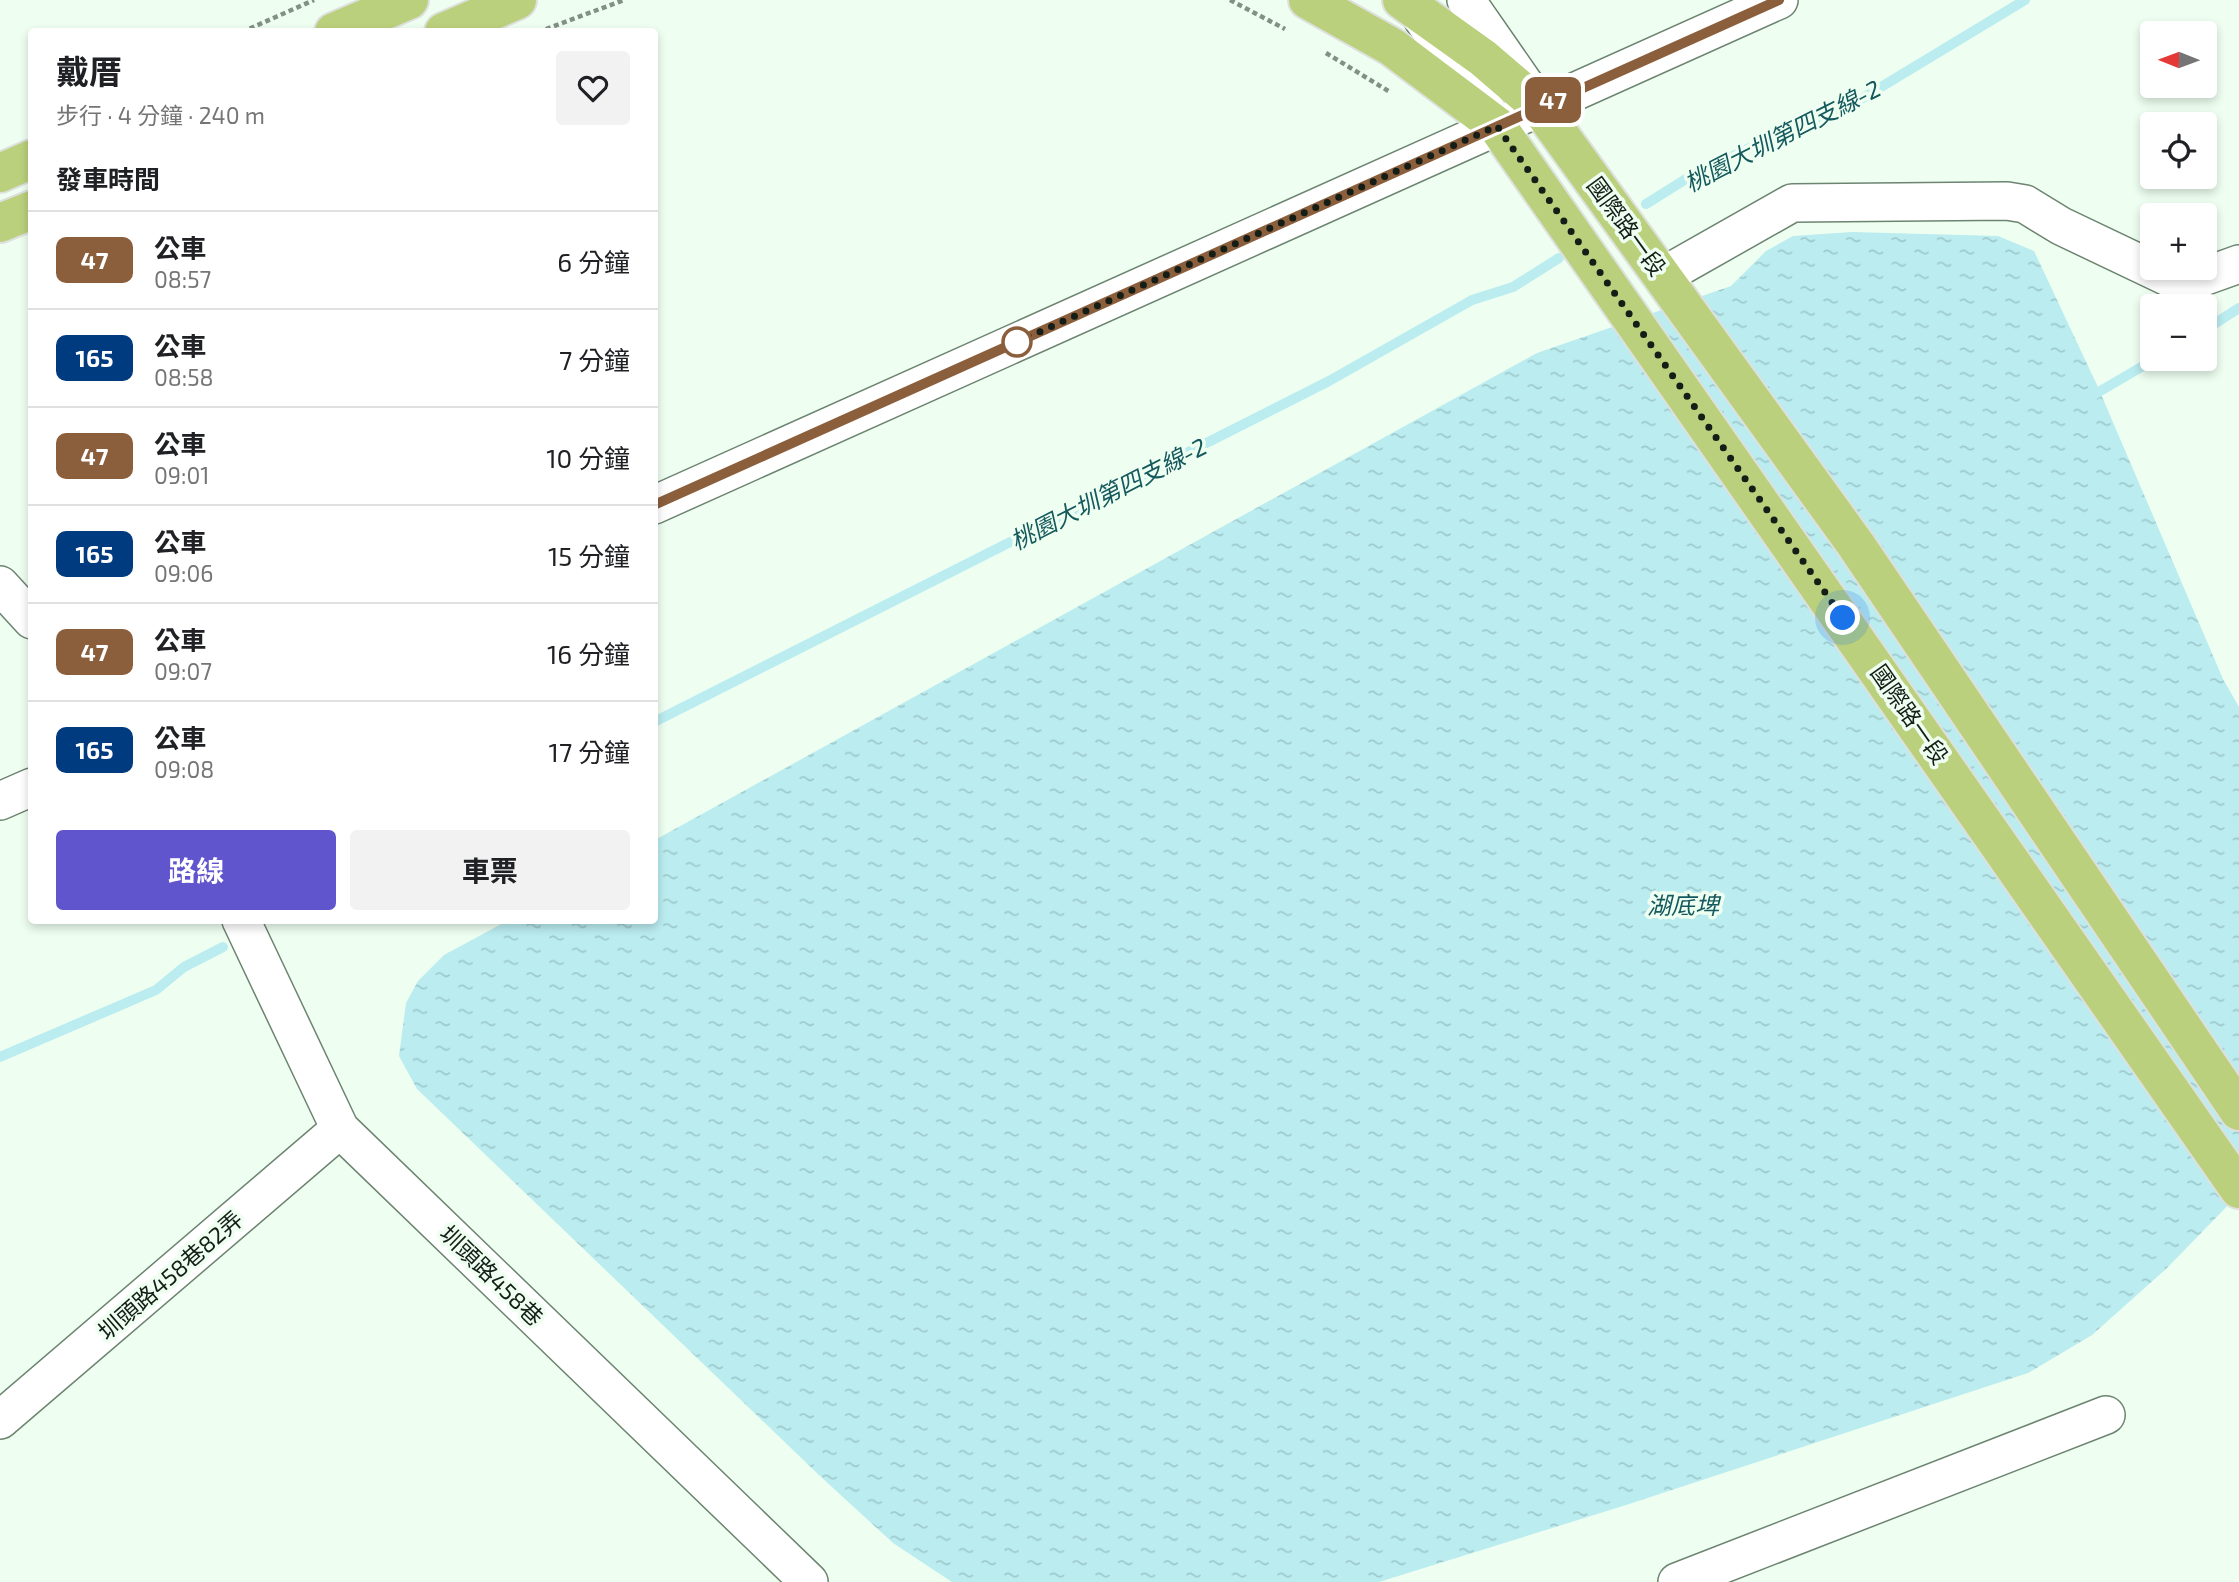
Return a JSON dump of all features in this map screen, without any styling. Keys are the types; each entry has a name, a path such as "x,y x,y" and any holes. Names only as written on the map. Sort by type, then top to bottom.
{"main road":[{"path":"343,28 409,0"},
{"path":"453,28 517,0"},
{"path":"1409,3 1483,58 1539,106"},
{"path":"1300,16 1392,47 1497,126"},
{"name":"國際路一段","path":"1539,106 1856,545 2239,1111"},
{"name":"國際路一段","path":"1497,126 2239,1189"},
{"path":"0,173 28,161"},
{"path":"0,223 28,211"}],"street":[{"name":"國際路一段","path":"1466,0 1539,106"},
{"path":"658,503 1779,0"},
{"name":"國際路一段","path":"1409,3 1497,126"},
{"path":"1663,276 1792,204 2007,201 2025,204 2061,226 2186,283 2239,264"},
{"path":"0,584 28,616"},
{"path":"0,801 28,789"},
{"name":"圳頭路458巷","path":"243,924 340,1129 809,1582"},
{"name":"圳頭路458巷82弄","path":"0,1420 340,1129"},
{"path":"1677,1582 2106,1415"}],"path":[{"path":"251,28 314,0"},
{"path":"549,28 624,0"},
{"path":"1230,0 1300,16"},
{"path":"1315,47 1397,97"}],"water":[{"name":"湖底埤","path":"1852,232 1998,236 2034,251 2097,385 2223,679 2239,707 2239,1194 2166,1269 2092,1335 2028,1373 1626,1505 1379,1582 952,1582 893,1543 820,1476 417,1089 399,1056 406,1003 418,981 444,955 501,924 658,924 658,838 1537,353 1731,286 1766,251 1793,236"}],"waterway":[{"name":"桃園大圳第四支線-2","path":"1646,204 1686,179 1774,136 1838,113 2025,0"},
{"name":"桃園大圳第四支線-2","path":"658,720 1329,381 1472,300 1513,287 1559,258"},
{"path":"2217,322 2239,308"},
{"path":"2090,397 2140,368"},
{"name":"桃園大圳第四支線-2","path":"0,1057 156,990 184,967 223,947"}],"bus line":[{"name":"47","path":"658,503 1779,0"}],"route":[{"path":"1017,342 1497,126 1575,233 1843,618"}]}
